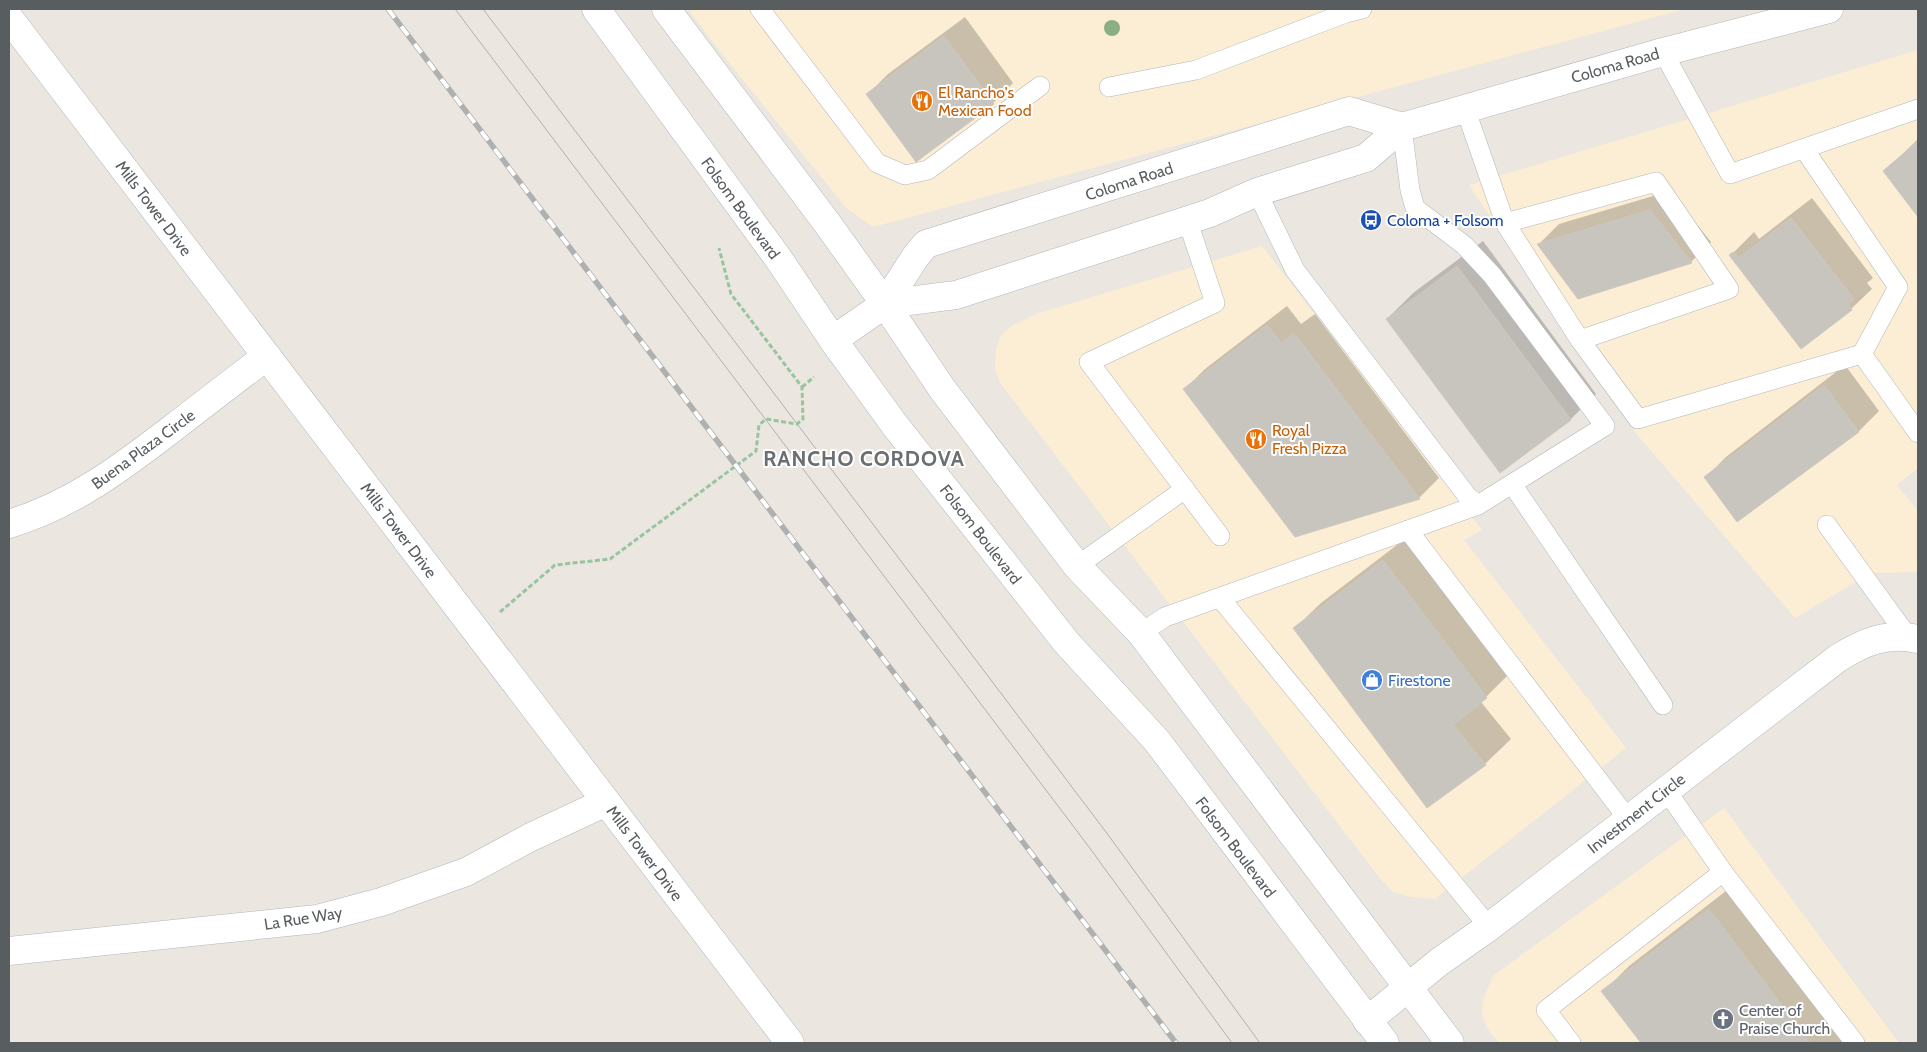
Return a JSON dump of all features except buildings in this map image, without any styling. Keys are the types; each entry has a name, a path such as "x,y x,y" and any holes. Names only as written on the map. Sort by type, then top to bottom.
{"main road":[{"name":"Folsom Boulevard","path":"596,9 778,258 833,340 894,424 1066,642 1157,742 1385,1043"},
{"path":"666,9 827,223 943,390 1077,566 1141,633 1450,1043"},
{"name":"Coloma Road","path":"885,304 956,295 1210,213 1257,192 1366,158 1402,127 1663,52 1821,10"},
{"name":"Mills Tower Drive","path":"9,18 790,1043"},
{"name":"Coloma Road","path":"833,340 885,304 926,244 1349,111 1402,127"},
{"name":"Buena Plaza Circle","path":"9,524 49,510 119,470 267,356"},
{"name":"Investment Circle","path":"1367,1021 1439,962 1489,927 1838,658 1859,645 1883,638 1913,638"},
{"name":"La Rue Way","path":"9,951 317,919 382,902 466,872 531,837 606,802"}],"lane":[{"path":"760,9 877,163 905,175 928,170 1040,86"},
{"path":"1109,87 1196,70 1354,11"},
{"path":"1663,52 1730,174 1918,109"},
{"path":"1465,108 1505,223 1580,340 1638,419 1862,354 1898,288 1804,149"},
{"path":"1141,633 1165,617 1478,504 1605,426 1492,275 1464,245 1415,208 1410,190 1402,127"},
{"path":"1505,223 1656,182 1728,290 1580,340"},
{"path":"1257,192 1295,270 1468,497 1478,504"},
{"path":"1187,219 1215,303 1089,362 1220,536"},
{"path":"1862,354 1918,433"},
{"path":"1512,484 1663,704"},
{"path":"1077,566 1185,489"},
{"path":"1827,525 1913,638"},
{"path":"1408,530 1628,819"},
{"path":"1220,598 1489,927"},
{"path":"1666,790 1723,872 1854,1043"},
{"path":"1571,1043 1546,1010 1723,872"}],"path":[{"path":"477,632 555,565 610,559 712,484 756,451 759,425 766,419 797,424 803,419 802,387 731,294 719,248"},
{"path":"802,387 814,377"}],"shaded area":[{"path":"688,9 1685,9 873,227 847,209"},
{"path":"1918,50 1918,468 1897,485 1918,511 1918,572 1871,573 1795,618 1635,432 1469,185"},
{"path":"1262,246 1482,530 1464,540 1626,748 1435,899 1411,897 1393,892 1379,877 1000,383 995,369 996,350 1001,335 1013,325 1039,313"},
{"path":"1724,808 1899,1043 1499,1043 1489,1031 1482,1016 1483,999 1494,975"}],"tram line":[{"path":"455,9 1086,843 1232,1043"},
{"path":"483,9 1106,832 1260,1043"}],"railway":[{"path":"388,9 1176,1043"}],"place":[{"name":"El Rancho's Mexican Food","path":"922,101"},
{"name":"Coloma + Folsom","path":"1371,220"},
{"name":"Royal Fresh Pizza","path":"1256,439"},
{"name":"Firestone","path":"1372,680"},
{"name":"Center of Praise Church","path":"1723,1019"}],"district":[{"name":"RANCHO CORDOVA","path":"864,459"}]}
